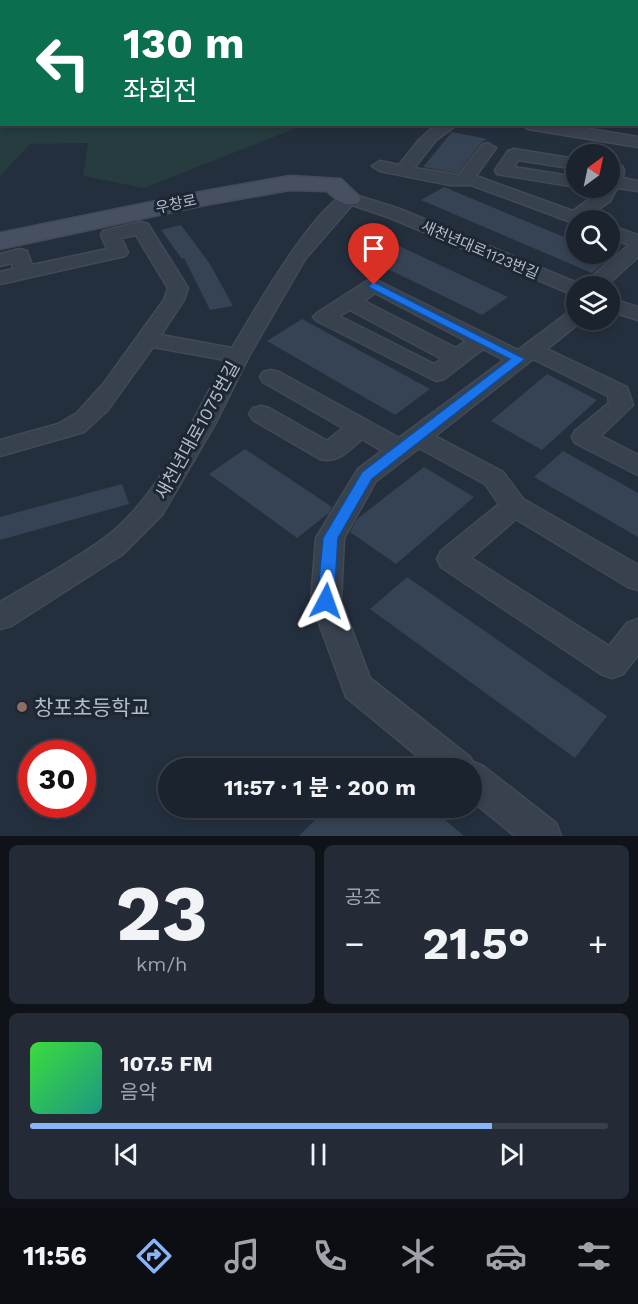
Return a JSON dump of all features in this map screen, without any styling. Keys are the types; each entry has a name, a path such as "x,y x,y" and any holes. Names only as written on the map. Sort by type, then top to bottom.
{"main road":[{"name":"우창로","path":"0,241 205,198 290,183 333,184 349,198"}],"street":[{"path":"404,171 444,126"},
{"path":"540,126 638,142"},
{"path":"464,180 488,148"},
{"path":"566,162 514,154 503,170 566,180"},
{"path":"380,166 450,180 473,180 566,215"},
{"path":"620,183 638,186"},
{"name":"새천년대로1123번길","path":"349,198 394,213 566,286"},
{"name":"새천년대로1075번길","path":"0,618 112,547 153,508 203,424 238,356 297,257 328,219 349,198"},
{"path":"589,210 603,198"},
{"path":"0,278 118,252 110,235 141,228 178,288 174,300 106,396 82,422 76,426 0,448"},
{"path":"620,235 638,242"},
{"path":"607,276 638,247"},
{"path":"0,260 20,255 24,272"},
{"path":"481,340 436,374 324,317 374,285 481,340 525,354 619,392 629,409 584,437 638,466"},
{"path":"349,301 455,357"},
{"path":"620,308 638,314"},
{"path":"446,758 357,687 326,601 330,538 367,475 566,323"},
{"path":"146,339 238,356"},
{"path":"271,377 361,428 409,443 494,478 514,506 638,579"},
{"path":"261,414 329,453 361,428"},
{"path":"514,506 452,558 612,665 638,632"},
{"path":"482,787 543,836"}],"green space":[{"path":"0,126 301,126 144,188 83,176 88,143 30,144 0,176"}],"building":[{"path":"452,132 487,139 480,144 458,173 423,167"},
{"path":"444,187 566,238 566,262 421,200"},
{"path":"181,225 210,264 233,306 210,310 184,258 182,259 161,230"},
{"path":"380,237 508,297 482,315 353,252"},
{"path":"571,264 603,264 592,273"},
{"path":"302,319 430,389 395,415 267,341"},
{"path":"547,374 597,400 542,450 491,421"},
{"path":"245,449 332,507 329,513 297,538 209,474"},
{"path":"563,451 638,493 638,537 534,477"},
{"path":"424,467 474,497 396,564 350,532 357,519"},
{"path":"122,484 129,504 0,540 0,517"},
{"path":"407,577 607,716 575,758 370,609"},
{"path":"317,818 443,818 464,836 299,836"}],"place":[{"name":"창포초등학교","path":"22,707"}],"route":[{"path":"326,601 330,538 367,475 519,359 374,285"}]}
